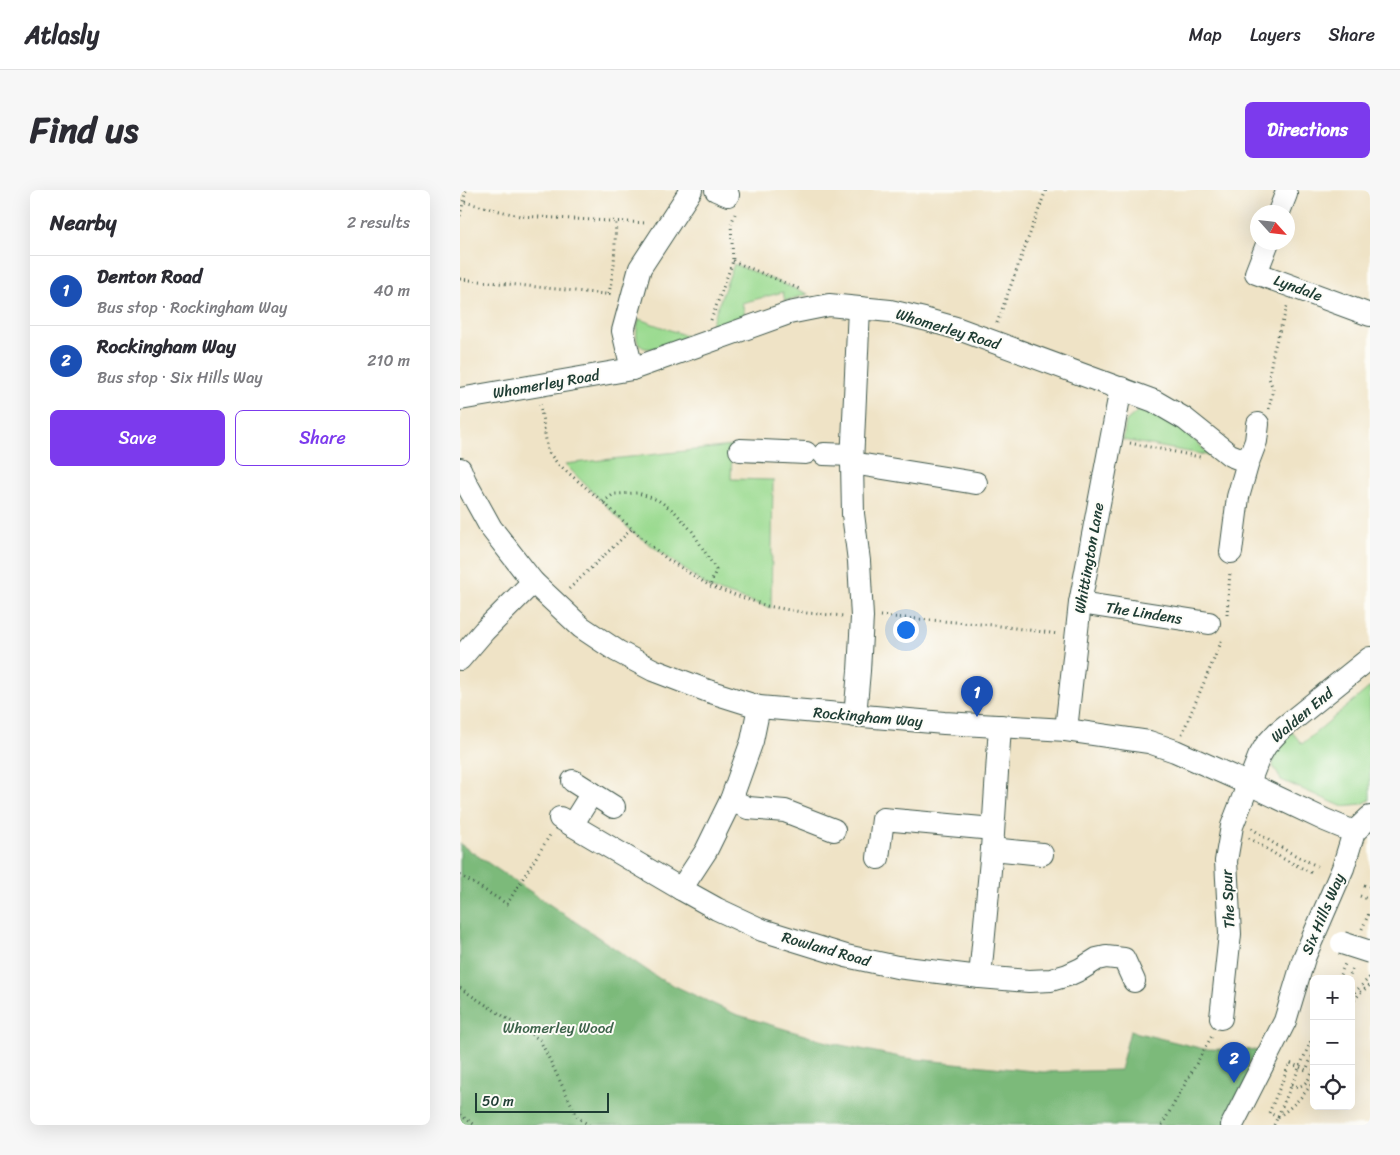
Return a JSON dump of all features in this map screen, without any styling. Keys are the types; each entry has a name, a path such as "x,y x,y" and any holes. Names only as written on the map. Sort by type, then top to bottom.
{"street":[{"path":"632,370 623,331 640,268 691,190"},
{"name":"Lyndale","path":"1265,250 1256,273 1370,315"},
{"name":"Whomerley Road","path":"460,399 632,370 789,313 829,305 890,311 924,318 1121,388 1154,401 1185,419 1239,459"},
{"path":"855,716 862,617 852,459 859,308"},
{"name":"Whittington Lane","path":"1066,730 1080,603 1121,388"},
{"path":"1231,552 1238,497 1239,459 1256,440 1258,424"},
{"path":"740,450 815,454 852,459 976,483"},
{"name":"Rockingham Way","path":"460,469 491,528 533,582 581,626 617,651 653,670 708,691 759,706 944,724 1066,730 1149,742 1175,751 1325,820 1362,824"},
{"path":"460,659 484,631 533,582"},
{"name":"The Lindens","path":"1080,603 1219,626"},
{"name":"Walden End","path":"1249,784 1266,745 1278,732 1370,658"},
{"path":"681,889 721,824 752,740 759,706"},
{"path":"980,977 1000,726"},
{"name":"The Spur","path":"1221,1018 1230,934 1226,861 1234,821 1249,784"},
{"path":"566,822 583,787 614,807"},
{"path":"731,800 748,808 785,810 834,830"},
{"path":"878,858 883,819 992,839 1042,854"},
{"name":"Rowland Road","path":"566,822 716,909 762,930 802,944 897,967 1028,981 1051,980 1068,975 1097,959 1106,957 1124,960 1134,981"},
{"name":"Six Hills Way","path":"1232,1125 1285,1021 1304,958 1362,824"},
{"path":"1316,932 1370,952"}],"path":[{"path":"460,216 461,202 466,190"},
{"path":"990,341 1046,190"},
{"path":"702,344 733,261 727,197"},
{"path":"461,202 520,216 653,223 660,238"},
{"path":"609,294 614,265 616,221"},
{"path":"733,261 826,301 829,305"},
{"path":"460,279 632,296"},
{"path":"1258,424 1268,417 1273,389 1269,378 1274,349 1294,287"},
{"path":"537,386 548,452 559,465 667,559 710,586 767,606 808,613 862,617 883,616 993,625 1076,636"},
{"path":"1110,440 1213,459 1239,459"},
{"path":"603,502 614,494 638,493 658,500 675,512 692,531 716,570 710,586"},
{"path":"555,602 632,529"},
{"path":"1175,751 1220,645 1219,626 1228,611 1231,552"},
{"path":"1234,821 1293,855 1317,866"},
{"path":"1234,821 1280,857 1312,873"},
{"path":"460,875 507,904 566,822"},
{"path":"1364,885 1370,887"},
{"path":"1360,896 1370,900"},
{"path":"1355,992 1370,977"},
{"path":"1355,999 1370,984"},
{"path":"460,988 540,1040 578,1118 589,1125"},
{"path":"1162,1125 1221,1018"},
{"path":"1274,1125 1310,1043"},
{"path":"1278,1117 1269,1113 1290,1063 1306,1070 1310,1061"},
{"path":"1291,1085 1296,1087 1302,1086 1308,1082 1310,1078"},
{"path":"1278,1117 1291,1108 1310,1087"},
{"path":"460,1115 475,1125"}],"green space":[{"path":"734,264 808,294 785,301 783,292 742,303 745,315 710,327"},
{"path":"639,319 687,336 659,347 643,347 638,342"},
{"path":"1140,409 1149,409 1184,430 1211,456 1123,440 1126,421"},
{"path":"732,446 731,479 773,480 771,608 710,588 630,530 565,464"},
{"path":"1370,687 1370,800 1362,804 1341,806 1281,780 1273,766 1274,755 1280,744 1292,732 1302,744"},
{"name":"Whomerley Wood","path":"460,844 660,979 735,1014 831,1043 905,1058 1043,1072 1120,1070 1130,1031 1204,1049 1264,1050 1225,1125 460,1125"}],"place":[{"name":"Denton Road","path":"977,717"},
{"name":"Rockingham Way","path":"1234,1083"}]}
